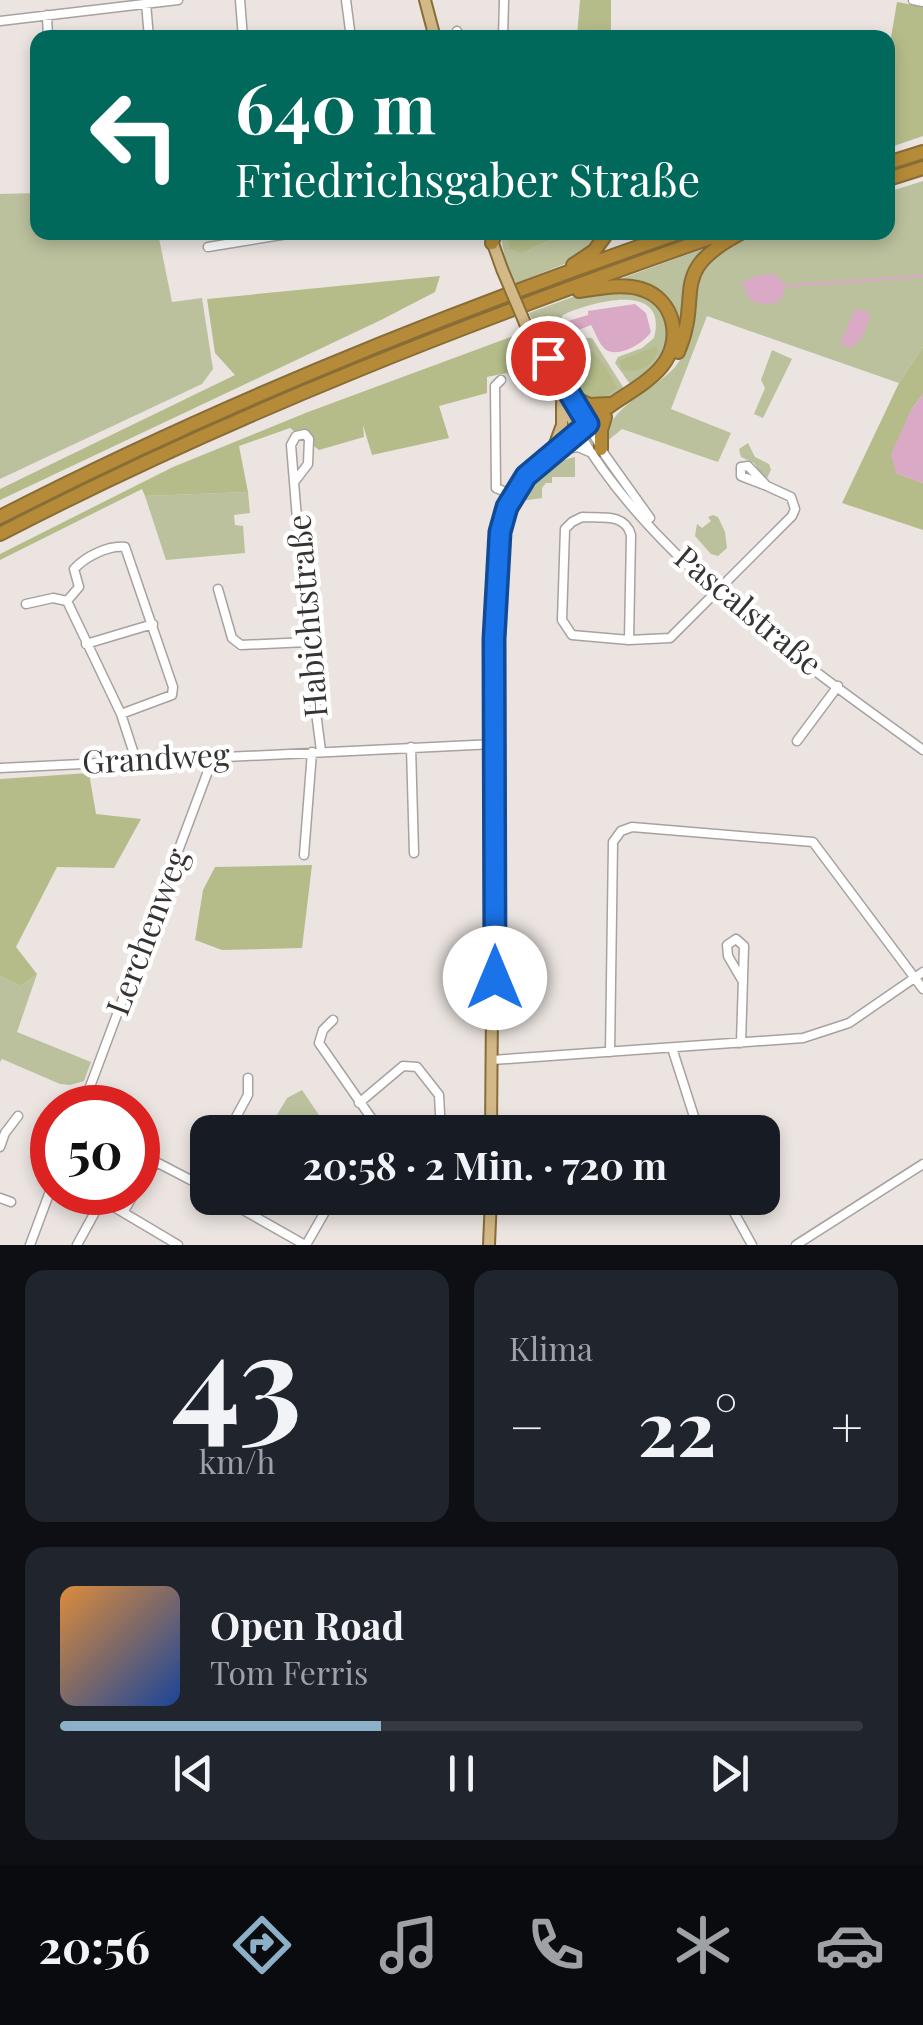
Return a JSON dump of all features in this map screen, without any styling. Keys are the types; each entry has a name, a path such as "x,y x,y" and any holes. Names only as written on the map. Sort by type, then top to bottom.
{"highway":[{"path":"895,162 923,152"},
{"path":"895,177 923,168"},
{"path":"549,280 594,251 602,240"},
{"path":"0,518 166,438 351,357 659,240"},
{"path":"0,534 170,452 316,388 547,296 704,240"},
{"path":"583,427 605,417 649,384 674,359 682,342 695,271 710,252 730,240"},
{"path":"547,296 628,287 648,292 667,309 674,330 670,354 654,373 583,427"},
{"path":"567,399 589,404 613,403"},
{"path":"597,451 605,417"}],"main road":[{"path":"425,0 433,30"},
{"path":"491,1115 496,582 500,532 512,495 532,469 583,427 530,336 493,240"},
{"path":"552,451 567,399"},
{"path":"489,1245 490,1215"}],"street":[{"path":"0,21 178,0"},
{"path":"240,0 242,30"},
{"path":"346,0 350,30"},
{"path":"430,18 434,0"},
{"path":"503,30 504,0"},
{"path":"913,0 923,2"},
{"path":"146,3 148,30"},
{"path":"47,15 48,30"},
{"path":"208,246 239,240"},
{"path":"501,380 494,386 496,488 512,495"},
{"name":"Pascalstraße","path":"583,427 659,535 717,592 923,750"},
{"name":"Habichtstraße","path":"295,481 308,464 309,439 304,434 296,436 291,445 316,751"},
{"path":"552,451 578,447 597,451"},
{"path":"629,640 628,526 618,519 582,518 565,529 562,620 572,635 629,640 670,638 795,509 788,494 768,486"},
{"path":"67,601 79,587 74,569 78,564 120,546 129,554 173,687 172,695 121,714"},
{"path":"218,589 232,638 242,645 307,642"},
{"path":"26,604 53,598 67,601"},
{"path":"67,601 121,714 136,760"},
{"path":"86,644 153,624"},
{"name":"Pascalstraße","path":"797,741 838,686"},
{"name":"Grandweg","path":"0,768 494,744"},
{"path":"412,746 414,853"},
{"path":"304,855 316,751"},
{"name":"Lerchenweg","path":"91,1085 214,755"},
{"path":"610,1052 613,842 622,831 632,827 812,842 919,975 923,989"},
{"path":"741,1043 744,946 736,939 727,946 728,956 742,980"},
{"path":"492,1060 803,1038 850,1023 919,975"},
{"path":"333,1020 322,1030 320,1043 368,1115"},
{"path":"672,1048 694,1115"},
{"path":"360,1103 403,1066 413,1065 439,1095 440,1115"},
{"path":"237,1115 248,1095 248,1078"},
{"path":"0,1147 18,1116"},
{"path":"160,1164 190,1180"},
{"path":"796,1245 923,1164"},
{"path":"0,1198 11,1202"},
{"path":"30,1245 41,1215"},
{"path":"77,1245 93,1215"},
{"path":"130,1215 178,1245"},
{"path":"252,1215 305,1245 323,1215"},
{"path":"735,1215 752,1245"}],"green space":[{"path":"580,0 611,0 611,30 578,30"},
{"path":"897,2 923,7 923,136 895,146 895,30"},
{"path":"923,181 923,347 899,383 707,316 671,409 731,433 718,462 622,429 605,443 613,419 666,376 682,357 690,336 699,280 711,260 746,240 895,240 895,190"},
{"path":"30,193 30,240 159,240 172,302 202,298 213,369 202,384 0,479 0,194"},
{"path":"501,240 508,240 523,253 550,240 596,240 577,259 516,283 507,267"},
{"path":"508,240 550,240 523,253 510,249"},
{"path":"708,247 680,338 668,303 609,283"},
{"path":"440,276 435,292 381,320 0,500 0,489 235,375 215,353 207,299"},
{"path":"612,289 638,294 662,310 667,322 666,346 660,358 630,384 615,363 618,357 642,348 654,338 656,320 650,308 639,302 608,301 563,315 559,325 564,337 592,338 623,387 605,400 578,395 567,384 548,355 529,313 578,295","holes":["550,331 559,341 573,342 565,378 541,337"]},
{"path":"550,331 559,341 588,349 607,369 617,388 604,397 592,398 582,393 562,373 541,336"},
{"path":"516,335 540,384 516,387 507,373 487,377 487,393 439,406 449,438 372,455 363,425 364,437 319,450 290,428 239,446 248,492 145,496 142,489 0,560 0,554 173,467"},
{"path":"656,346 658,351 648,365 634,371 622,370 619,361"},
{"path":"923,347 923,394 911,410 896,473 923,483 923,530 842,503 899,383"},
{"path":"772,350 792,359 763,418 754,414 765,388 761,380"},
{"path":"748,443 755,457 769,464 767,478 754,463 741,457 739,449"},
{"path":"575,457 575,477 552,477 552,483 542,488 542,498 521,501 544,473"},
{"path":"248,492 250,513 234,515 235,525 243,526 245,553 166,560 145,496"},
{"path":"713,515 725,532 727,548 718,556 711,554 695,536 697,524 702,528"},
{"path":"89,773 96,814 141,819 114,868 57,867 16,947 37,974 21,986 0,976 0,779"},
{"path":"312,865 302,948 222,950 195,940 203,890 215,867"},
{"path":"37,974 17,1032 91,1062 84,1081 60,1084 2,1059 0,1062 0,976 21,986"},
{"path":"302,1090 319,1115 277,1115 287,1098"}],"shaded area":[{"path":"775,274 786,286 781,300 768,305 750,300 742,283 755,276"},
{"path":"635,304 646,313 651,332 623,351 605,349 591,325 573,332 566,329 568,321 588,315 588,311"},
{"path":"855,310 864,310 871,316 861,339 850,348 840,344"},
{"path":"923,394 923,483 896,473 891,454 911,410"}],"waterway":[{"path":"786,286 923,276"}],"route":[{"path":"495,978 494,639 500,532 512,495 526,476 547,454 588,424 548,358"}]}
